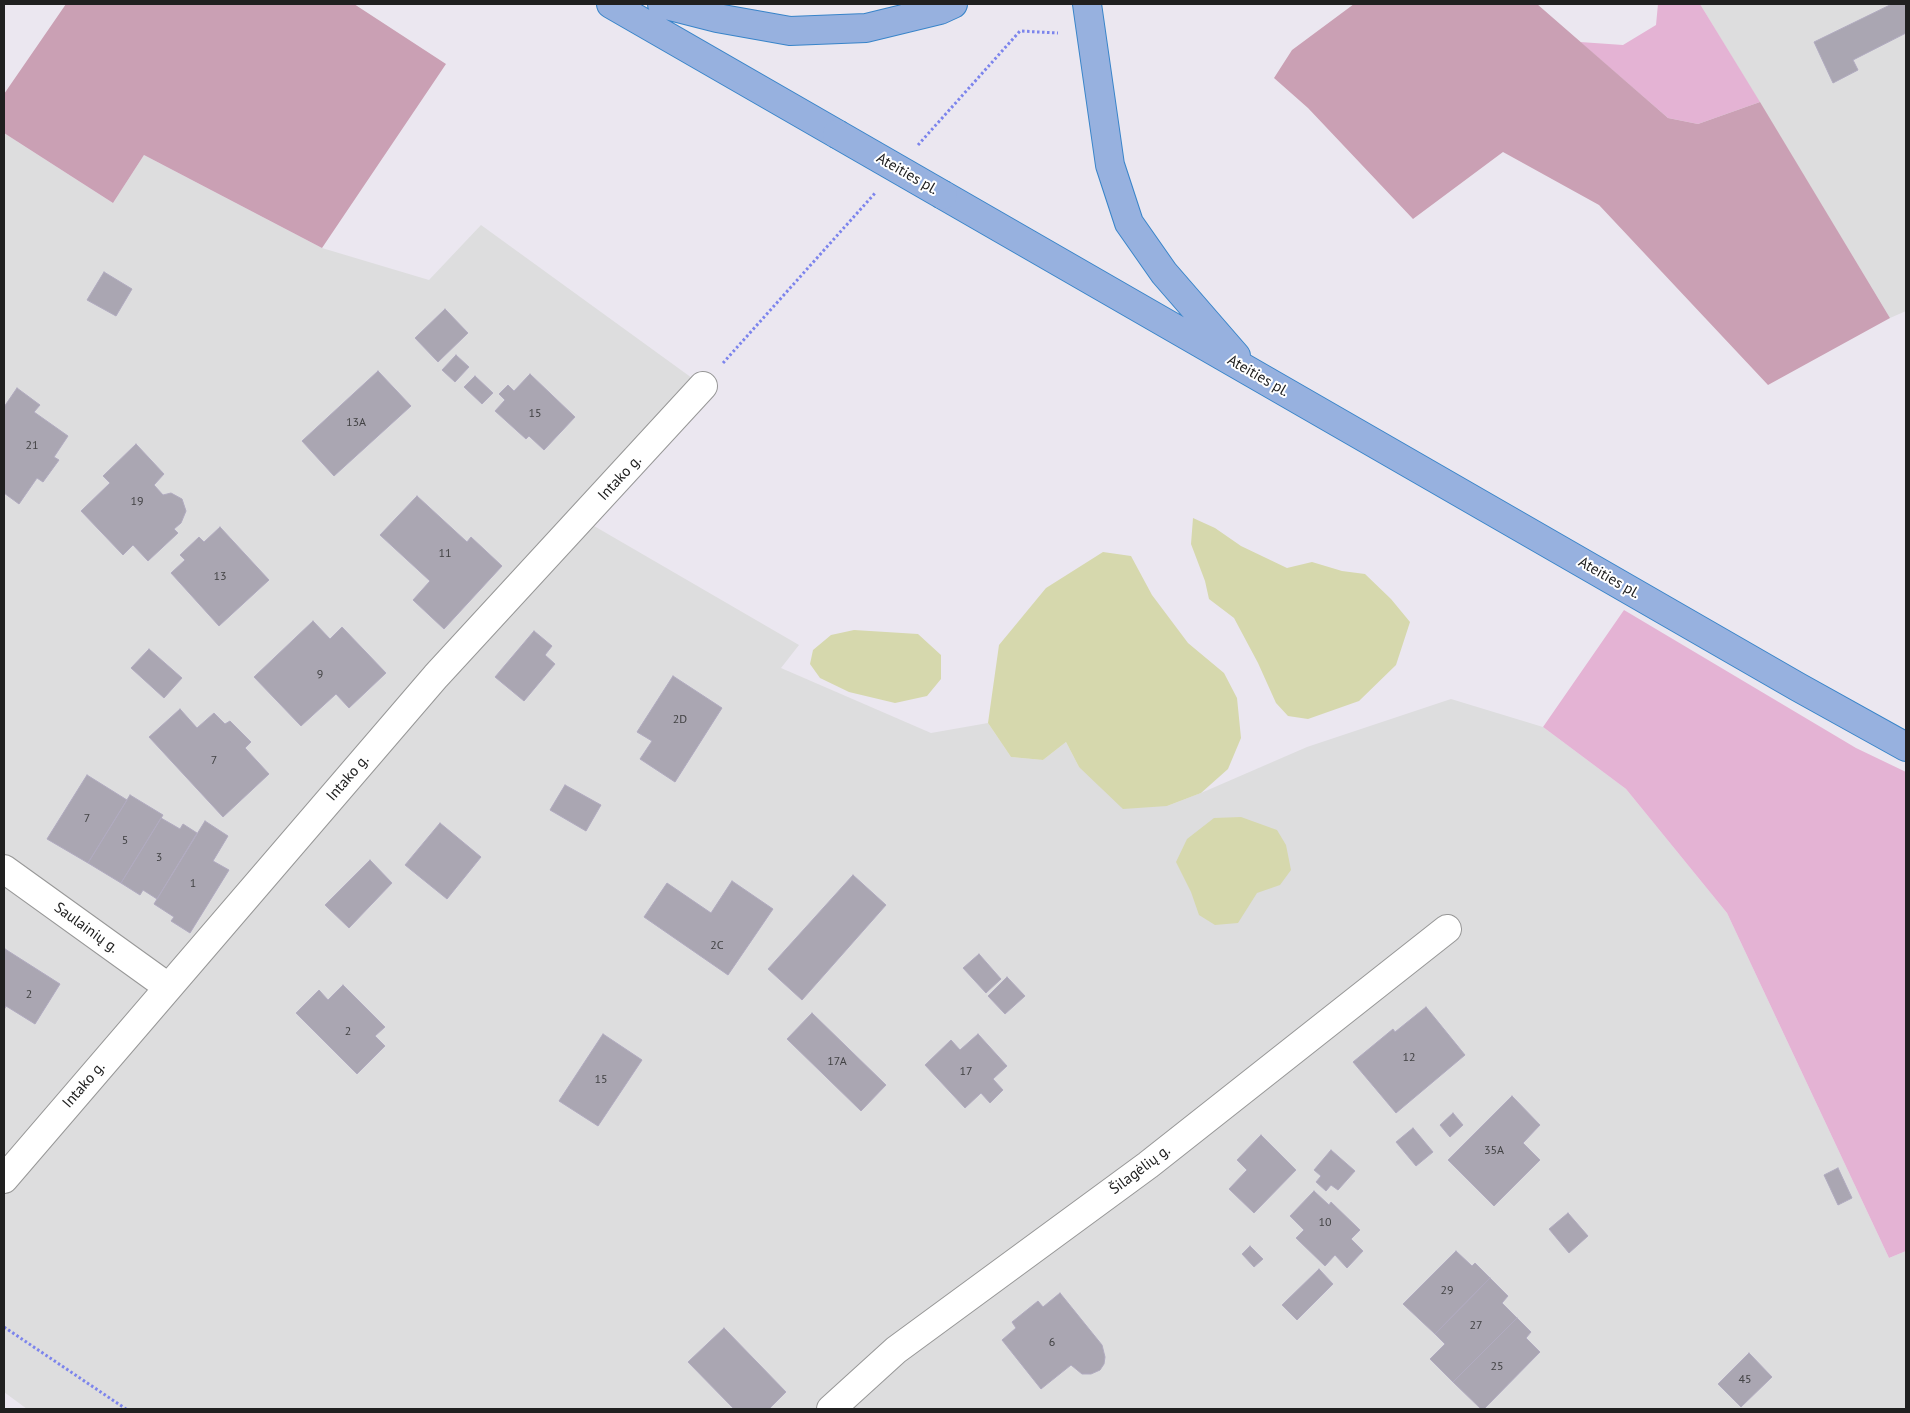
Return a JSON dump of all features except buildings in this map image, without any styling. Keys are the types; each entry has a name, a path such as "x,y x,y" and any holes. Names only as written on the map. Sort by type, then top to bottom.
{"highway":[{"name":"Ateities pl.","path":"611,4 1798,687 1906,747"},
{"path":"662,4 717,18 790,31 866,28 940,10 953,4"},
{"path":"1090,7 1110,164 1129,223 1164,273 1250,372"}],"street":[{"name":"Intako g.","path":"4,1179 436,676 703,386"},
{"name":"Saulainių g.","path":"4,869 168,987"},
{"name":"Šilagėlių g.","path":"831,1409 896,1350 1148,1165 1447,929"}],"path":[{"path":"4,1327 126,1409"}],"shaded area":[{"path":"66,4 354,4 446,64 322,248 144,155 113,203 4,133 4,94"},
{"path":"1354,4 1537,4 1668,118 1698,124 1760,102 1890,318 1768,385 1599,205 1503,152 1413,219 1308,108 1274,78 1292,50"},
{"path":"1658,4 1700,4 1760,102 1698,124 1668,118 1580,42 1623,45 1656,25"},
{"path":"1700,4 1906,4 1906,311 1890,318"},
{"path":"4,133 113,203 144,155 322,248 429,280 481,225 703,386 582,519 799,645 781,668 931,733 988,723 1011,757 1043,760 1066,742 1079,767 1167,806 1307,747 1451,699 1543,727 1626,789 1727,913 1889,1258 1906,1251 1906,1409 27,1409 4,1392"},
{"path":"1193,518 1215,528 1241,546 1287,568 1312,562 1342,571 1365,574 1391,599 1410,622 1396,665 1359,701 1308,719 1288,716 1276,703 1258,663 1234,618 1209,599 1205,581 1191,544"},
{"path":"1103,552 1131,556 1152,595 1188,643 1224,673 1237,698 1241,738 1228,769 1201,793 1167,806 1123,809 1079,767 1066,742 1043,760 1011,757 988,723 999,645 1046,588"},
{"path":"1624,610 1856,748 1906,772 1906,1251 1889,1258 1727,913 1626,789 1543,727"},
{"path":"854,630 918,634 941,655 941,679 927,696 895,703 849,692 820,678 810,664 813,650 831,635"},
{"path":"1241,817 1277,830 1286,845 1291,870 1280,885 1257,893 1238,923 1215,925 1199,915 1191,892 1176,862 1187,839 1214,818"}]}
